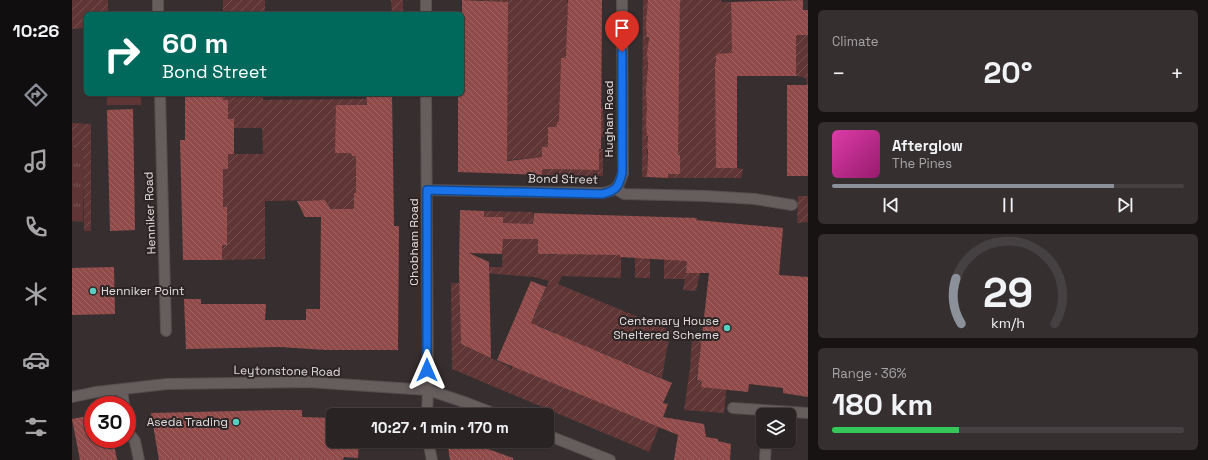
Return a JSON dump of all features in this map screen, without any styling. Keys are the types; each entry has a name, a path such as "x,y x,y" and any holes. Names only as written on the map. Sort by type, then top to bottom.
{"street":[{"path":"158,0 158,12"},
{"path":"426,0 426,12"},
{"name":"Hughan Road","path":"616,189 620,182 622,173 622,0"},
{"name":"Henniker Road","path":"160,96 166,330"},
{"name":"Chobham Road","path":"426,96 427,408"},
{"name":"Bond Street","path":"427,190 602,194 616,189 624,194 756,199 792,205"},
{"name":"Leytonstone Road","path":"72,397 96,392 167,384 308,382 428,390 480,408"},
{"path":"122,389 123,396"},
{"path":"733,408 756,411"},
{"path":"796,413 808,413"},
{"path":"554,438 610,460"},
{"path":"136,446 139,460"},
{"path":"429,448 432,460"},
{"path":"765,460 766,448"}],"green space":[{"path":"72,0 108,0 108,12 84,12 84,28 72,29"},
{"path":"223,0 265,0 265,12 223,12"},
{"path":"391,0 403,0 403,12 392,12"},
{"path":"483,0 567,0 567,3 579,4 579,14 567,14 567,23 579,23 567,30 567,45 578,58 561,58 560,102 578,108 601,109 603,106 604,137 598,137 564,122 557,122 557,127 548,127 548,147 542,147 542,157 507,160 507,90 483,90 507,82 508,31 483,30 483,19 508,20 508,2"},
{"path":"643,0 648,0 647,177 642,177"},
{"path":"680,0 721,0 722,2 731,2 731,27 803,25 803,35 808,35 808,85 806,78 737,64 737,168 743,169 741,178 668,178 668,155 679,61"},
{"path":"107,96 141,96 141,105 107,105"},
{"path":"223,96 263,96 263,100 366,99 366,105 336,106 336,123 353,139 335,139 335,153 351,153 352,156 368,156 368,178 356,178 356,186 368,186 359,209 351,209 351,217 338,217 325,200 265,201 265,259 222,260 222,251 205,251 205,245 227,245 227,207 223,207 223,169 228,169 228,154 263,154 262,128 234,128 234,119 207,119 207,109 228,108 228,101 223,100"},
{"path":"72,123 91,124 91,231 84,231 83,157 81,149 75,145 72,145"},
{"path":"72,145 75,145 81,149 83,157 83,222 72,221"},
{"path":"599,149 603,149 603,176 542,175 542,169 599,170"},
{"path":"798,196 808,196 808,222 797,223"},
{"path":"484,211 533,212 533,239 538,239 538,254 557,255 557,238 566,254 586,255 587,239 596,254 615,255 621,239 621,278 562,276 558,284 672,331 667,348 662,378 624,362 616,382 606,378 614,358 595,350 577,365 584,345 565,338 557,357 548,353 556,333 537,325 523,342 549,281 534,277 484,273 484,267 502,267 503,217 484,217"},
{"path":"650,240 650,278 635,278 635,257"},
{"path":"664,256 687,261 686,273 700,273 696,291 683,290 685,279 664,279"},
{"path":"451,283 460,283 461,344 510,367 510,371 513,366 659,427 649,452 554,412 554,408 545,408 452,369"},
{"path":"692,335 707,338 701,344 699,358 704,359 703,369 698,369 696,380 702,381 701,387 727,382 724,413 684,410 690,369"}],"building":[{"path":"462,0 508,2 507,161 542,157 542,147 548,147 548,127 557,127 557,122 559,122 561,58 566,58 568,0 602,0 601,149 599,149 599,170 542,169 542,175 458,172 458,96 464,96 464,12 462,12"},
{"path":"648,0 680,0 678,155 680,155 680,174 668,174 668,178 647,177 648,136 646,122 646,91 649,37 647,37 646,24"},
{"path":"803,0 803,10 808,10 808,35 796,35 796,76 737,76 737,168 716,168 715,63 716,54 732,53 731,2"},
{"path":"787,85 808,85 808,176 787,176"},
{"path":"185,96 223,96 223,100 228,100 228,119 234,119 234,154 228,154 228,169 223,169 223,207 227,207 227,245 222,245 222,260 183,260 180,140 185,140"},
{"path":"366,96 392,96 394,226 399,226 398,350 326,350 280,347 186,349 184,299 201,299 201,304 266,304 265,320 306,320 306,309 320,309 321,217 305,217 297,201 325,200 331,209 354,209 354,193 356,193 356,156 352,156 351,153 335,153 336,105 367,105"},
{"path":"133,109 135,230 110,231 107,110"},
{"path":"460,210 484,211 484,217 503,217 503,223 533,224 534,213 697,218 696,220 783,228 779,275 808,277 808,397 783,393 783,388 749,384 748,392 701,387 702,381 697,380 709,273 686,273 687,261 620,257 620,255 538,254 538,239 503,239 502,254 469,253 489,262 491,358 461,344 459,271"},
{"name":"Henniker Point","path":"114,267 115,314 72,315 72,268"},
{"path":"531,281 546,287 531,323 672,383 663,403 668,404 663,417 704,424 706,437 718,439 718,441 731,444 730,460 674,460 678,435 497,360"},
{"path":"302,410 302,417 326,418 326,448 359,448 358,458 344,457 343,460 159,460 151,413"},
{"path":"84,417 84,448 115,448 117,460 80,460 72,419"},
{"path":"448,448 486,448 513,458 513,460 450,460"}],"place":[{"name":"Henniker Point","path":"93,291"},
{"name":"Centenary House Sheltered Scheme","path":"727,328"},
{"name":"Aseda Trading","path":"236,422"}],"route":[{"path":"427,370 427,190 602,194 616,189 620,182 622,173 622,52"}]}
